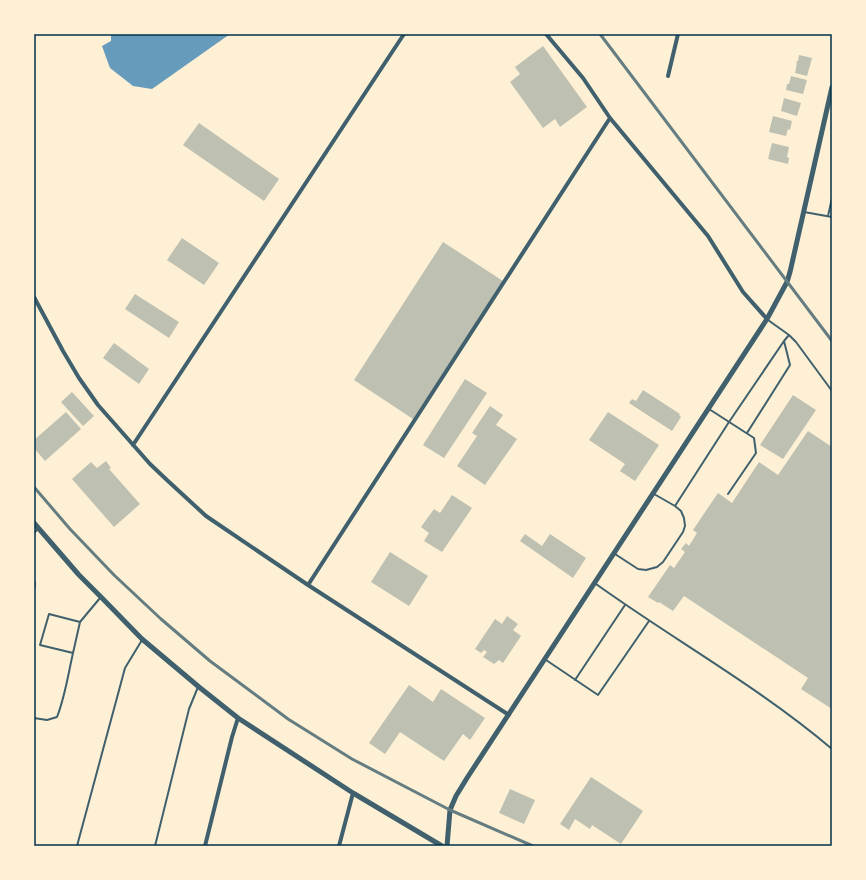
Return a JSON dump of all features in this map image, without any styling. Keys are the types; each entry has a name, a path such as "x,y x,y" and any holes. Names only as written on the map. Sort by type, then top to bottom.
{"street":[{"path":"133,445 404,34"},
{"path":"546,34 583,78 610,118 708,236 744,292 767,319"},
{"path":"668,76 678,34"},
{"path":"447,846 450,810 456,796 767,319 787,282 832,88"},
{"path":"308,585 610,118"},
{"path":"34,297 63,351 79,378 98,405 168,482 206,516 308,585 509,714"},
{"path":"34,523 79,575 142,638 238,718 353,793 442,846"},
{"path":"205,846 238,718"},
{"path":"339,846 353,793"}],"lane":[{"path":"828,216 832,198"},
{"path":"804,212 832,217"},
{"path":"767,319 796,342 832,391"},
{"path":"675,506 729,422 789,335"},
{"path":"746,433 790,365 784,341"},
{"path":"708,408 754,438 756,453 728,494"},
{"path":"614,553 638,569 646,570 663,562 683,532 685,526 681,511 653,493"},
{"path":"34,533 39,529"},
{"path":"34,582 34,590"},
{"path":"594,583 649,621 757,691 807,728 832,750"},
{"path":"34,718 47,720 57,717 64,694 80,622 101,597"},
{"path":"575,680 625,604"},
{"path":"73,653 40,645 50,614 80,622"},
{"path":"544,659 598,695 649,621"},
{"path":"77,846 125,668 142,638"},
{"path":"155,846 189,709 199,687"}],"water":[{"path":"111,34 230,34 152,89 133,86 110,68 102,46 111,41"}],"building":[{"path":"543,46 587,107 560,127 555,119 543,128 510,82 520,74 515,67"},
{"path":"799,55 812,58 807,76 795,73"},
{"path":"791,76 807,80 803,94 786,90"},
{"path":"784,98 801,103 797,116 781,111"},
{"path":"773,116 792,121 790,130 788,129 786,136 769,132"},
{"path":"199,123 279,179 264,201 183,145"},
{"path":"772,143 789,147 787,157 789,158 788,164 768,159"},
{"path":"182,238 219,263 204,285 167,260"},
{"path":"443,242 503,281 413,419 354,380"},
{"path":"135,294 179,322 169,338 125,309"},
{"path":"114,343 149,369 139,384 103,358"},
{"path":"465,379 487,393 444,458 423,445"},
{"path":"643,390 680,414 679,415 681,417 672,431 629,403 632,399 636,401"},
{"path":"72,392 94,416 83,426 61,402"},
{"path":"793,395 816,410 783,459 760,445"},
{"path":"490,406 503,415 496,425 517,439 485,485 457,466 477,436 472,433"},
{"path":"66,412 81,429 45,461 34,448 34,440"},
{"path":"608,412 659,445 635,481 620,471 625,464 589,440"},
{"path":"808,431 832,447 832,709 801,689 808,678 684,596 673,611 648,597 670,565 674,568 685,552 681,549 686,543 689,546 697,533 693,530 718,493 732,503 759,462 778,475"},
{"path":"106,461 111,468 109,469 140,504 114,527 72,479 91,462 97,468"},
{"path":"452,495 472,508 442,552 424,541 429,533 421,527 434,509 440,513"},
{"path":"525,534 542,546 550,534 586,558 573,578 520,541"},
{"path":"390,552 428,576 409,606 371,582"},
{"path":"507,616 518,624 513,630 521,636 503,663 499,660 494,664 483,657 487,652 484,650 481,653 475,649 495,619 502,624"},
{"path":"409,685 433,702 441,689 485,718 470,740 463,734 444,761 400,732 385,754 369,743"},
{"path":"591,777 643,811 621,844 592,825 590,829 575,819 569,830 560,824"},
{"path":"510,789 535,800 524,824 499,813"}],"railway":[{"path":"600,34 832,341"},
{"path":"34,487 70,529 114,575 161,619 210,661 288,719 352,759 450,810 533,846"}]}
